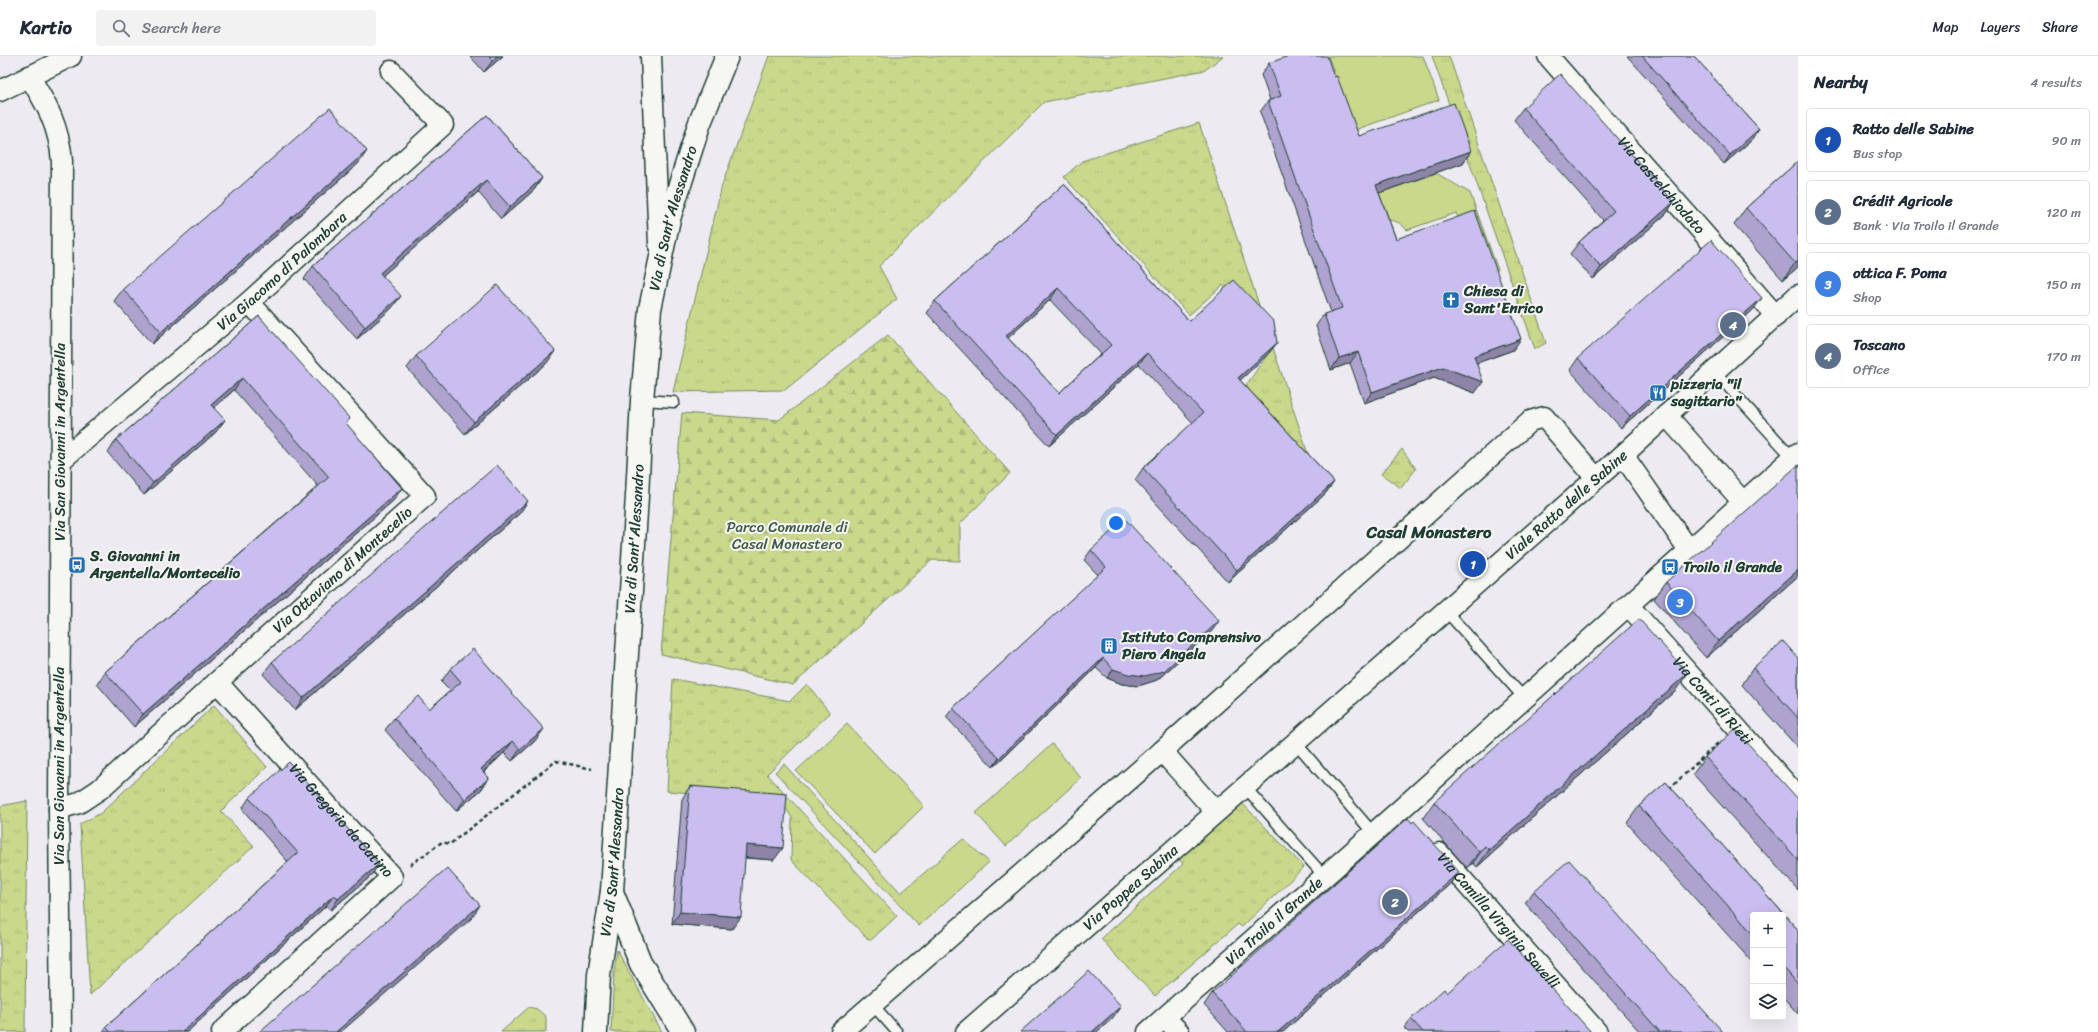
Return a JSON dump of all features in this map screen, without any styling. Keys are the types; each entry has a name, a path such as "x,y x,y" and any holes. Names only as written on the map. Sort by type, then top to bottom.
{"street":[{"path":"0,90 71,56"},
{"path":"651,56 660,262"},
{"name":"Via di Sant'Alessandro","path":"596,1032 599,975 612,890 636,528 642,400 650,309 669,219 695,137 727,56"},
{"name":"Via Castelchiodato","path":"1548,56 1776,316"},
{"name":"Via Giacomo di Palombara","path":"60,460 249,302 443,125 391,72"},
{"name":"Via San Giovanni in Argentella","path":"29,76 53,117 58,132 61,152 59,809 61,1032"},
{"name":"Viale Ratto delle Sabine","path":"1296,743 1624,455 1798,295"},
{"name":"Via Ottaviano di Montecelio","path":"59,809 79,803 100,789 425,496 249,302"},
{"path":"1666,415 1743,502"},
{"path":"842,1032 1162,751 1530,421 1544,417 1596,478"},
{"path":"1624,455 1689,550"},
{"path":"1524,698 1796,456"},
{"name":"Via Conti di Rieti","path":"1628,604 1798,797"},
{"name":"Via Gregorio da Catino","path":"217,682 392,877 222,1032"},
{"name":"Via Troilo il Grande","path":"1148,1032 1373,833 1407,817 1524,698"},
{"name":"Via Poppea Sabina","path":"966,1032 1296,743"},
{"path":"1162,751 1216,812"},
{"name":"Via Camilla Virginia Savelli","path":"1429,842 1597,1032"},
{"path":"612,890 642,964 683,1032"},
{"path":"1165,1018 1178,1032"}],"lane":[{"path":"1714,371 1796,456"},
{"path":"642,400 674,402"},
{"path":"1446,611 1524,698"},
{"path":"1296,743 1373,833"},
{"path":"1245,787 1325,877"},
{"path":"873,1005 897,1032"}],"path":[{"path":"1664,793 1736,727"},
{"path":"392,877 442,842 450,844 556,761 592,769"}],"green space":[{"path":"769,56 1223,56 1205,70 1044,102 879,266 897,299 785,390 673,392 722,185"},
{"path":"1328,56 1423,56 1439,100 1355,130"},
{"path":"1432,56 1449,56 1546,343 1535,349"},
{"path":"1199,123 1312,466 1244,388 1268,354 1265,334 1223,285 1189,315 1064,177 1082,161"},
{"path":"1436,173 1470,193 1498,270 1483,276 1456,213 1407,230 1397,222 1385,221 1373,195"},
{"name":"Parco Comunale di Casal Monastero","path":"888,335 1010,473 960,524 960,561 932,560 793,685 661,654 682,413 779,420"},
{"path":"1402,449 1416,469 1401,488 1381,474"},
{"path":"673,679 790,701 807,684 830,713 767,774 897,916 870,941 791,860 792,818 781,800 667,791"},
{"path":"214,705 267,767 221,811 254,846 90,995 80,824 101,813"},
{"path":"847,724 924,806 875,854 796,771"},
{"path":"1052,744 1081,778 1006,846 976,813"},
{"path":"784,764 901,893 963,839 989,862 919,926 775,772"},
{"path":"27,801 25,1032 0,1032 0,806"},
{"path":"1242,803 1304,867 1242,927 1238,924 1155,996 1101,939 1183,864 1178,858"},
{"path":"617,950 662,1032 611,1032 614,972"},
{"path":"529,1007 537,1009 546,1017 546,1032 501,1032"}],"building":[{"path":"489,56 497,56 493,60"},
{"path":"1289,56 1327,56 1334,77 1337,76 1359,136 1454,103 1471,151 1376,185 1396,239 1475,211 1521,339 1474,356 1483,382 1443,367 1372,392 1358,352 1339,358 1324,314 1342,308 1268,101 1281,96 1269,63"},
{"path":"1642,56 1694,56 1759,129 1730,155"},
{"path":"1560,74 1674,202 1601,267 1579,242 1614,211 1523,108"},
{"path":"330,108 367,151 161,332 123,289"},
{"path":"487,115 542,178 510,207 486,180 380,273 401,296 365,327 313,266"},
{"path":"1798,161 1798,260 1795,263 1746,208"},
{"path":"1064,184 1189,321 1234,280 1274,322 1277,343 1238,378 1334,482 1237,570 1143,468 1203,413 1147,353 1057,435 935,301","holes":["1058,288 1111,345 1059,393 1006,336"]},
{"path":"1711,240 1762,298 1630,416 1578,358"},
{"path":"497,285 555,351 474,422 416,356"},
{"path":"259,316 350,419 346,423 402,488 143,714 105,672 329,477 242,378 211,405 225,420 153,483 116,440"},
{"path":"497,465 528,501 303,698 272,662"},
{"path":"1798,465 1798,570 1718,641 1666,582"},
{"name":"Istituto Comprensivo Piero Angela","path":"1125,519 1219,621 1164,671 1145,676 1128,674 1113,669 1103,658 999,758 953,708 1106,567 1091,550"},
{"path":"1639,619 1688,673 1489,850 1485,846 1479,852 1434,802"},
{"path":"1783,641 1798,658 1798,718 1753,668"},
{"path":"473,649 544,729 520,749 513,741 481,769 489,778 465,799 394,718 418,696 429,709 461,682 450,669"},
{"path":"1735,729 1798,799 1798,860 1705,757"},
{"path":"289,762 379,864 338,899 334,895 182,1032 111,1032 106,1027 298,853 249,798"},
{"path":"1666,782 1782,912 1750,912 1750,931 1639,806"},
{"path":"690,786 787,794 783,848 746,845 741,917 680,912"},
{"path":"1408,818 1412,823 1414,821 1459,872 1278,1032 1247,1032 1212,993"},
{"path":"1569,860 1723,1032 1660,1032 1534,891"},
{"path":"447,868 480,905 336,1032 259,1032"},
{"path":"1786,917 1798,930 1798,984 1786,970"},
{"path":"1508,939 1591,1032 1423,1032 1411,1019 1444,989 1447,993"},
{"path":"1089,971 1121,1006 1092,1032 1020,1032"}],"place":[{"name":"Chiesa di Sant'Enrico","path":"1451,300"},
{"name":"Toscano","path":"1733,325"},
{"name":"pizzeria \"il sagittario\"","path":"1658,393"},
{"name":"Ratto delle Sabine","path":"1473,564"},
{"name":"S. Giovanni in Argentella/Montecelio","path":"77,565"},
{"name":"Troilo il Grande","path":"1670,567"},
{"name":"ottica F. Poma","path":"1680,602"},
{"name":"Istituto Comprensivo Piero Angela","path":"1109,646"},
{"name":"Crédit Agricole","path":"1395,902"}],"district":[{"name":"Casal Monastero","path":"1429,532"}]}
